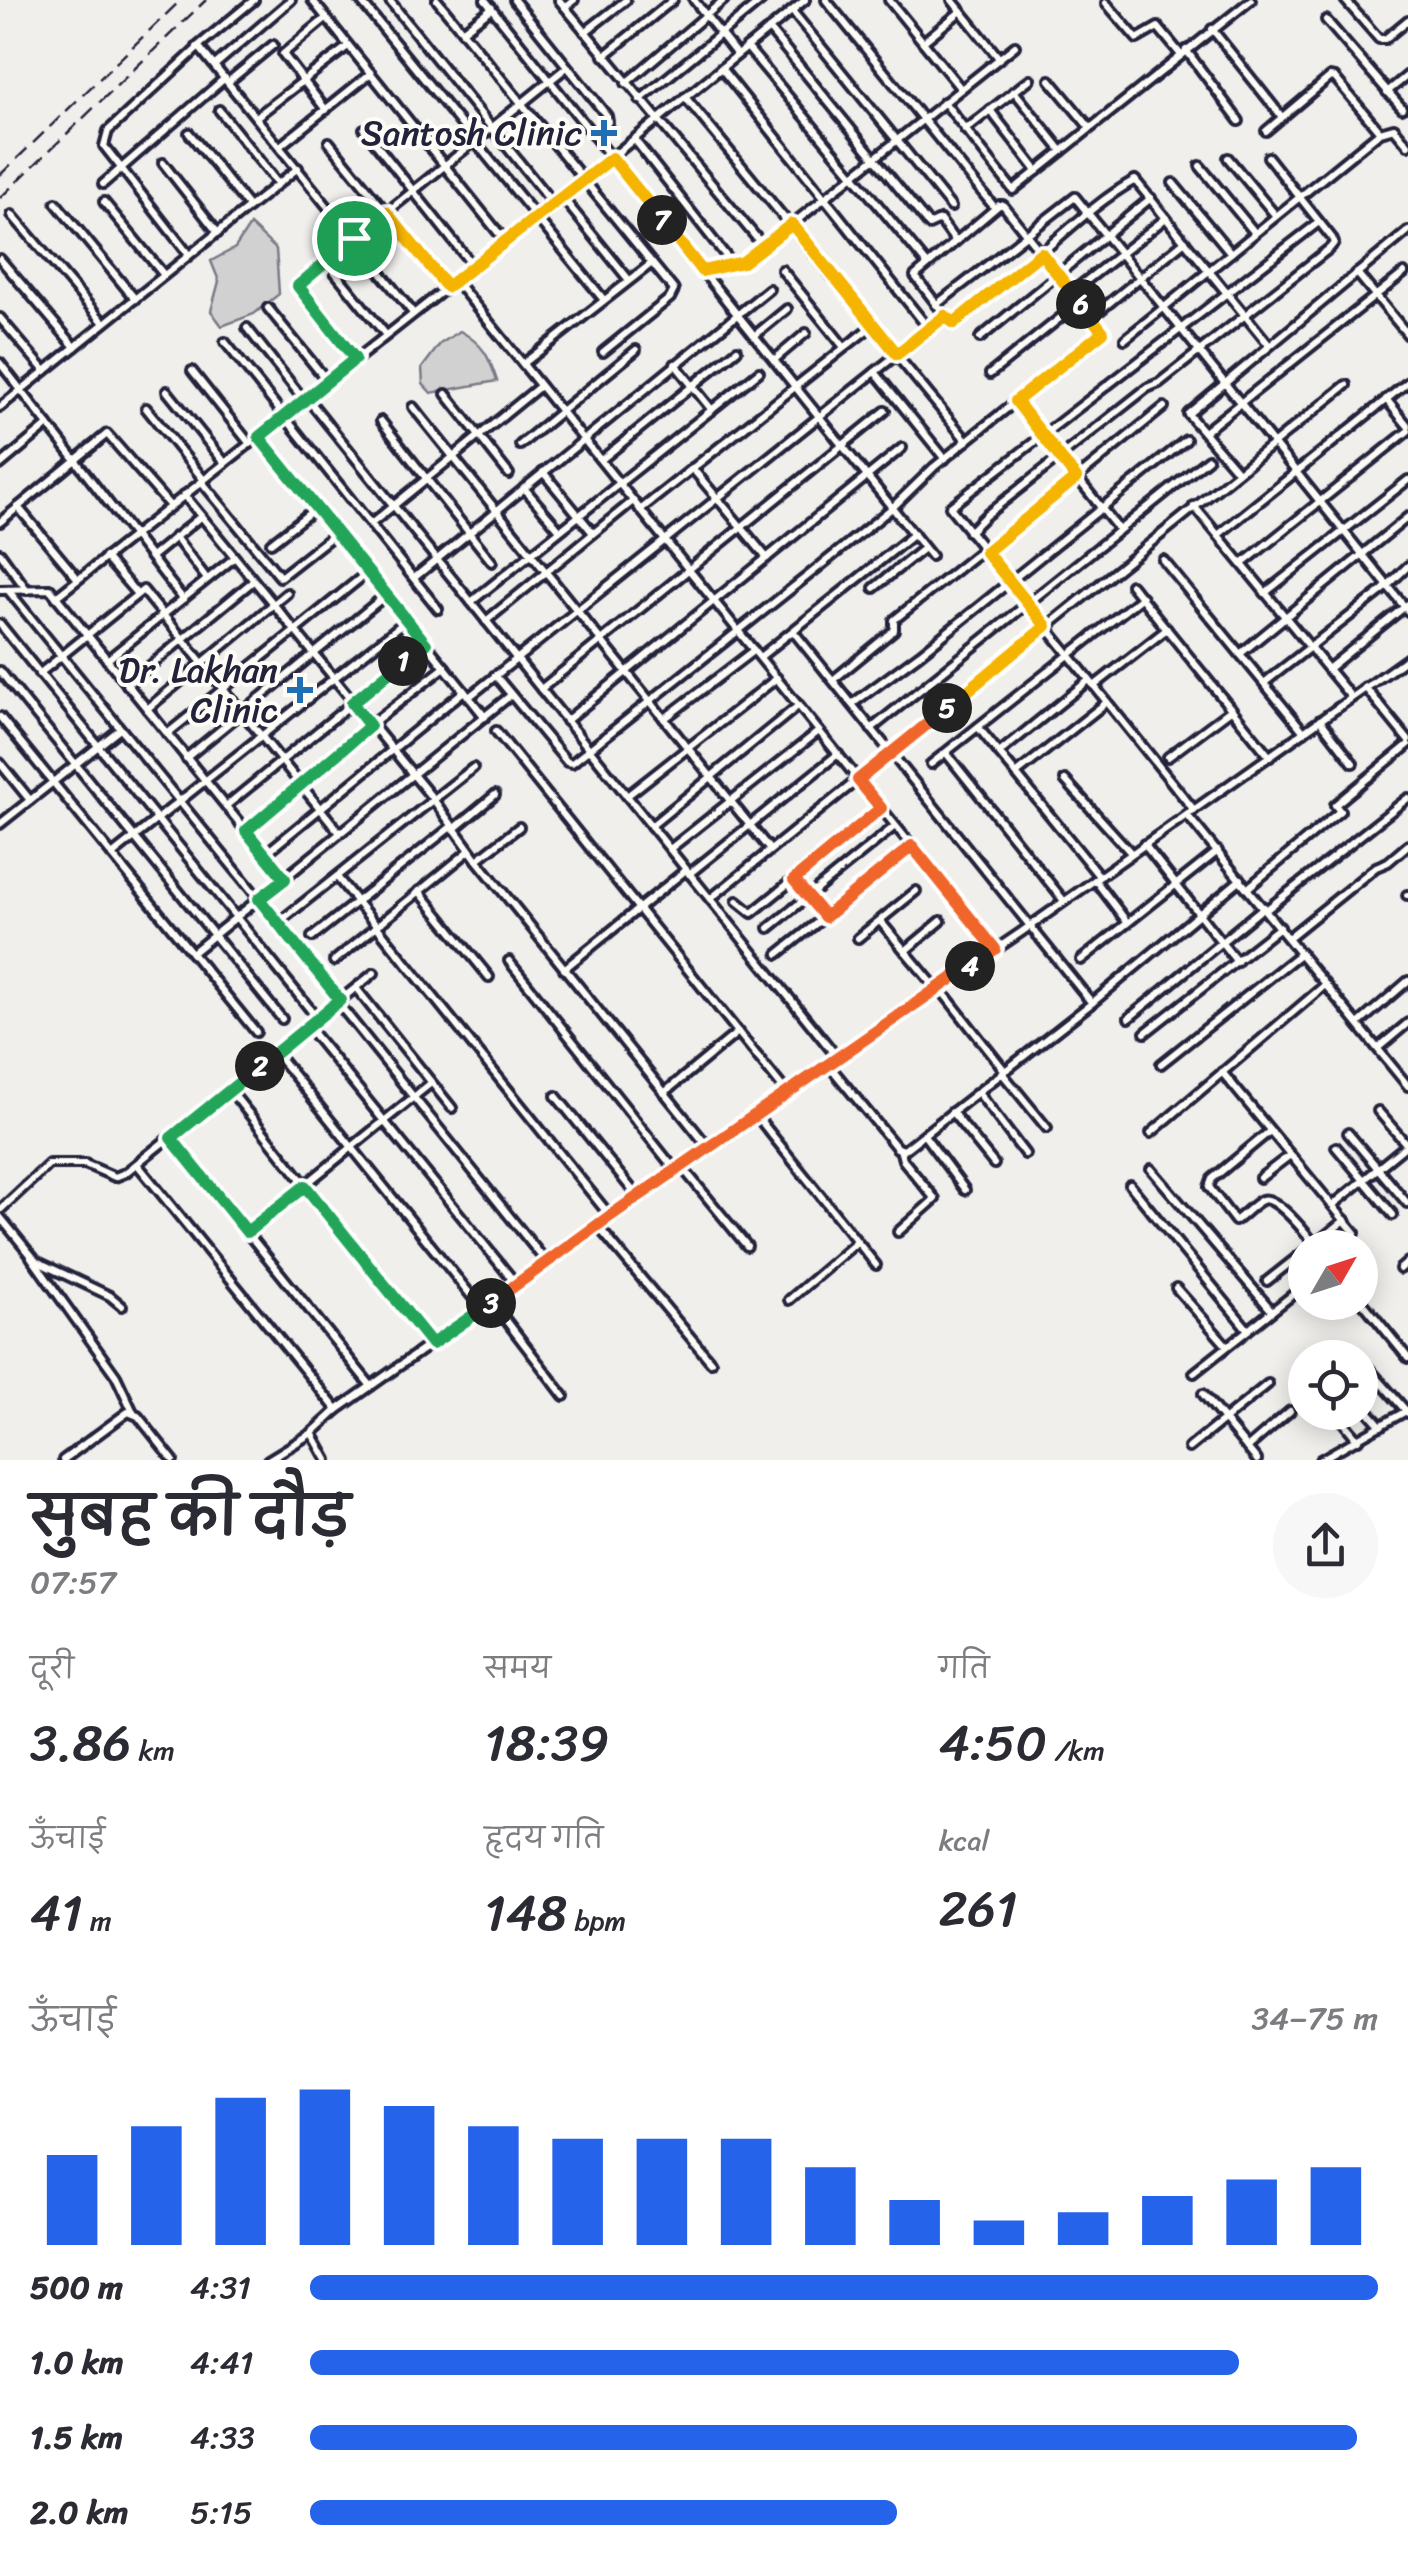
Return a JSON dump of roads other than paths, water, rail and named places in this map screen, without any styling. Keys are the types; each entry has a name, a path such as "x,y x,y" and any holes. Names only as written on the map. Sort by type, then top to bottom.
{"street":[{"path":"189,255 104,146 108,131 196,48 254,0"},
{"path":"215,66 291,0"},
{"path":"312,0 505,241"},
{"path":"360,0 604,300"},
{"path":"389,0 553,204"},
{"path":"437,0 671,286 673,294 603,352"},
{"path":"486,0 931,556"},
{"path":"514,0 608,118 594,136"},
{"path":"574,0 562,4 764,248"},
{"path":"585,32 626,0"},
{"path":"604,56 673,0"},
{"path":"694,0 737,55"},
{"path":"626,83 724,0"},
{"path":"640,100 762,0"},
{"path":"56,596 612,158 805,0"},
{"path":"826,0 994,208"},
{"path":"888,0 961,89"},
{"path":"952,0 999,58"},
{"path":"944,102 1013,190 1251,0"},
{"path":"1345,0 1379,39 1385,39 1408,20"},
{"path":"1106,2 1137,39 1158,27 1184,52 1239,120"},
{"path":"462,32 492,8"},
{"path":"792,10 951,208"},
{"path":"922,42 961,11"},
{"path":"326,18 284,54 326,110"},
{"path":"1326,20 1402,108"},
{"path":"769,29 929,225 940,220 954,241"},
{"path":"1212,29 1282,117"},
{"path":"103,184 273,45"},
{"path":"256,117 348,46"},
{"path":"748,46 926,264"},
{"path":"702,271 733,265 764,248 1014,46"},
{"path":"196,48 215,66 413,313"},
{"path":"355,359 298,286 567,68"},
{"path":"720,68 929,328"},
{"path":"280,146 370,74"},
{"path":"1387,92 1408,75"},
{"path":"1266,131 1330,77 1335,78 1380,132"},
{"path":"966,130 1030,79"},
{"path":"1050,80 1090,128"},
{"path":"1014,92 1062,151"},
{"path":"685,97 966,441"},
{"path":"219,110 278,184"},
{"path":"990,110 1038,170"},
{"path":"1125,339 1380,132 1394,128 1408,145"},
{"path":"364,130 473,266"},
{"path":"189,134 249,207"},
{"path":"634,139 733,265"},
{"path":"330,142 447,287"},
{"path":"970,532 1059,457 1330,248 1334,241 1268,157"},
{"path":"1228,158 1276,216"},
{"path":"163,163 218,232"},
{"path":"1200,166 1255,233"},
{"path":"0,407 298,168"},
{"path":"494,675 569,764 892,508 944,459 1102,333 1092,316 1080,302 1058,274 1041,253 1026,234 1002,205 994,208 915,276 954,323 1041,253 1133,181 1270,345"},
{"path":"1173,183 1230,254"},
{"path":"562,197 630,280"},
{"path":"936,304 1072,197 1407,607 1328,669"},
{"path":"980,338 1150,198"},
{"path":"104,202 164,275"},
{"path":"56,203 135,299"},
{"path":"12,215 104,323"},
{"path":"1072,292 1166,218"},
{"path":"1319,222 950,507 1107,702 1218,851 1408,1086"},
{"path":"1238,472 1188,414 1408,231"},
{"path":"1092,316 1185,240"},
{"path":"0,259 75,347"},
{"path":"326,261 386,335"},
{"path":"523,364 652,262"},
{"path":"782,270 844,347"},
{"path":"1357,273 1408,335"},
{"path":"1204,432 1404,273"},
{"path":"456,280 995,949"},
{"path":"414,578 769,288"},
{"path":"990,374 1080,302"},
{"path":"268,308 328,382"},
{"path":"754,336 787,309"},
{"path":"264,854 945,316"},
{"path":"0,318 44,372"},
{"path":"640,510 873,325"},
{"path":"247,328 837,1057"},
{"path":"774,360 806,334"},
{"path":"226,342 438,609"},
{"path":"520,446 636,350"},
{"path":"601,460 737,350"},
{"path":"0,363 183,599"},
{"path":"675,364 712,410"},
{"path":"192,371 250,444"},
{"path":"470,602 759,372"},
{"path":"875,372 944,459"},
{"path":"1218,535 1408,382"},
{"path":"710,899 1346,385"},
{"path":"371,524 540,386"},
{"path":"167,392 225,463"},
{"path":"446,394 509,474"},
{"path":"1242,564 1408,428 1386,399"},
{"path":"1016,401 1119,530"},
{"path":"832,680 894,630 894,620 1164,407"},
{"path":"146,408 280,577 336,533"},
{"path":"413,408 770,850"},
{"path":"541,689 885,410"},
{"path":"381,422 492,562"},
{"path":"0,465 48,425"},
{"path":"0,522 110,435 170,506"},
{"path":"259,437 485,717"},
{"path":"852,704 1186,440"},
{"path":"566,721 902,448"},
{"path":"871,729 1208,460"},
{"path":"692,468 767,558"},
{"path":"544,472 593,534"},
{"path":"1265,593 1408,480"},
{"path":"524,488 559,530"},
{"path":"184,495 709,1148"},
{"path":"486,621 634,501"},
{"path":"18,506 78,579"},
{"path":"1194,506 1351,697"},
{"path":"272,543 316,508"},
{"path":"151,557 200,517"},
{"path":"1240,654 1408,518"},
{"path":"760,658 914,534"},
{"path":"175,537 207,579"},
{"path":"874,588 924,548"},
{"path":"0,554 28,590"},
{"path":"105,557 136,593"},
{"path":"106,660 234,558"},
{"path":"1164,560 1304,732"},
{"path":"1264,683 1408,566"},
{"path":"167,734 368,572"},
{"path":"126,684 252,582"},
{"path":"1131,584 1270,757"},
{"path":"4,590 47,588 56,596 285,879"},
{"path":"4,590 180,801 547,1263"},
{"path":"39,674 143,590 340,833"},
{"path":"147,709 287,593"},
{"path":"186,758 386,595"},
{"path":"931,764 1142,597"},
{"path":"112,855 407,620"},
{"path":"0,624 318,1019"},
{"path":"999,753 1168,629"},
{"path":"793,631 1092,1002"},
{"path":"226,806 426,644"},
{"path":"664,719 754,650"},
{"path":"268,1460 312,1433 337,1410 610,1216 1408,659"},
{"path":"246,831 445,667"},
{"path":"0,670 282,1019"},
{"path":"627,796 777,678"},
{"path":"1248,888 1340,811 1334,804 1408,742 1365,688"},
{"path":"192,954 512,696"},
{"path":"1016,774 1107,702"},
{"path":"651,826 799,706"},
{"path":"1168,756 1232,709"},
{"path":"0,717 256,1032"},
{"path":"1320,720 1353,763"},
{"path":"978,728 1097,878 1127,922"},
{"path":"0,811 3,822 120,729"},
{"path":"496,731 787,1093"},
{"path":"670,849 819,731"},
{"path":"946,753 1064,901"},
{"path":"564,969 838,754"},
{"path":"0,763 30,800"},
{"path":"278,923 472,768"},
{"path":"1065,780 1130,853"},
{"path":"312,937 495,795"},
{"path":"1129,1018 1408,798"},
{"path":"738,901 752,913 881,808"},
{"path":"769,928 896,826"},
{"path":"477,860 519,827"},
{"path":"1144,844 1237,962"},
{"path":"1288,938 1376,866 1388,862 1408,845"},
{"path":"778,954 912,846"},
{"path":"334,961 470,851"},
{"path":"1081,960 1218,851"},
{"path":"336,877 610,1216"},
{"path":"900,1150 1004,1072 1241,879"},
{"path":"794,880 825,917"},
{"path":"858,938 916,891"},
{"path":"420,892 489,977"},
{"path":"880,921 1048,1128"},
{"path":"905,952 941,921"},
{"path":"1146,1034 1280,928"},
{"path":"1161,1064 1301,953"},
{"path":"509,961 746,1246"},
{"path":"173,1460 133,1412 116,1376 1,1218 49,1164 85,1164 115,1177 137,1164 374,973"},
{"path":"1358,1024 1408,982"},
{"path":"1151,1132 1325,985"},
{"path":"356,988 452,1108"},
{"path":"1378,1048 1408,1024"},
{"path":"308,1027 516,1284"},
{"path":"664,1094 738,1032"},
{"path":"276,1053 482,1309"},
{"path":"1397,1072 1408,1063"},
{"path":"828,1064 900,1150 903,1160 935,1199 898,1232"},
{"path":"1222,1072 1353,1230"},
{"path":"247,1232 431,1082"},
{"path":"230,1090 432,1344"},
{"path":"978,1092 1025,1154"},
{"path":"556,1096 638,1197"},
{"path":"1333,1205 1408,1145 1378,1111"},
{"path":"952,1112 994,1164"},
{"path":"756,1116 876,1265"},
{"path":"1270,1131 1212,1178 1210,1187 1235,1221 1263,1199 1270,1199 1297,1230"},
{"path":"1348,1133 1407,1203"},
{"path":"924,1135 965,1190"},
{"path":"171,1138 371,1386"},
{"path":"1336,1147 1394,1215"},
{"path":"1260,1178 1290,1156"},
{"path":"137,1164 337,1410"},
{"path":"1151,1169 1272,1312"},
{"path":"1130,1185 1248,1330"},
{"path":"1333,1230 1345,1220"},
{"path":"597,1226 712,1362"},
{"path":"789,1300 857,1242"},
{"path":"31,1257 110,1296 122,1306"},
{"path":"1400,1269 1408,1262"},
{"path":"1267,1281 1288,1266"},
{"path":"1176,1288 1227,1346"},
{"path":"1194,1373 1288,1299"},
{"path":"492,1302 564,1396"},
{"path":"1377,1320 1408,1358"},
{"path":"1321,1460 1408,1412 1378,1378"},
{"path":"1189,1448 1268,1384"},
{"path":"1203,1394 1257,1460"},
{"path":"63,1460 120,1415 133,1412"},
{"path":"1247,1448 1288,1413"},
{"path":"1349,1430 1358,1440"},
{"path":"312,1433 323,1459"}],"railway":[{"path":"0,175 181,0"},
{"path":"0,198 206,0"}],"place":[{"name":"Santosh Clinic","path":"604,133"},
{"name":"Dr. Lakhan Clinic","path":"300,690"}]}
